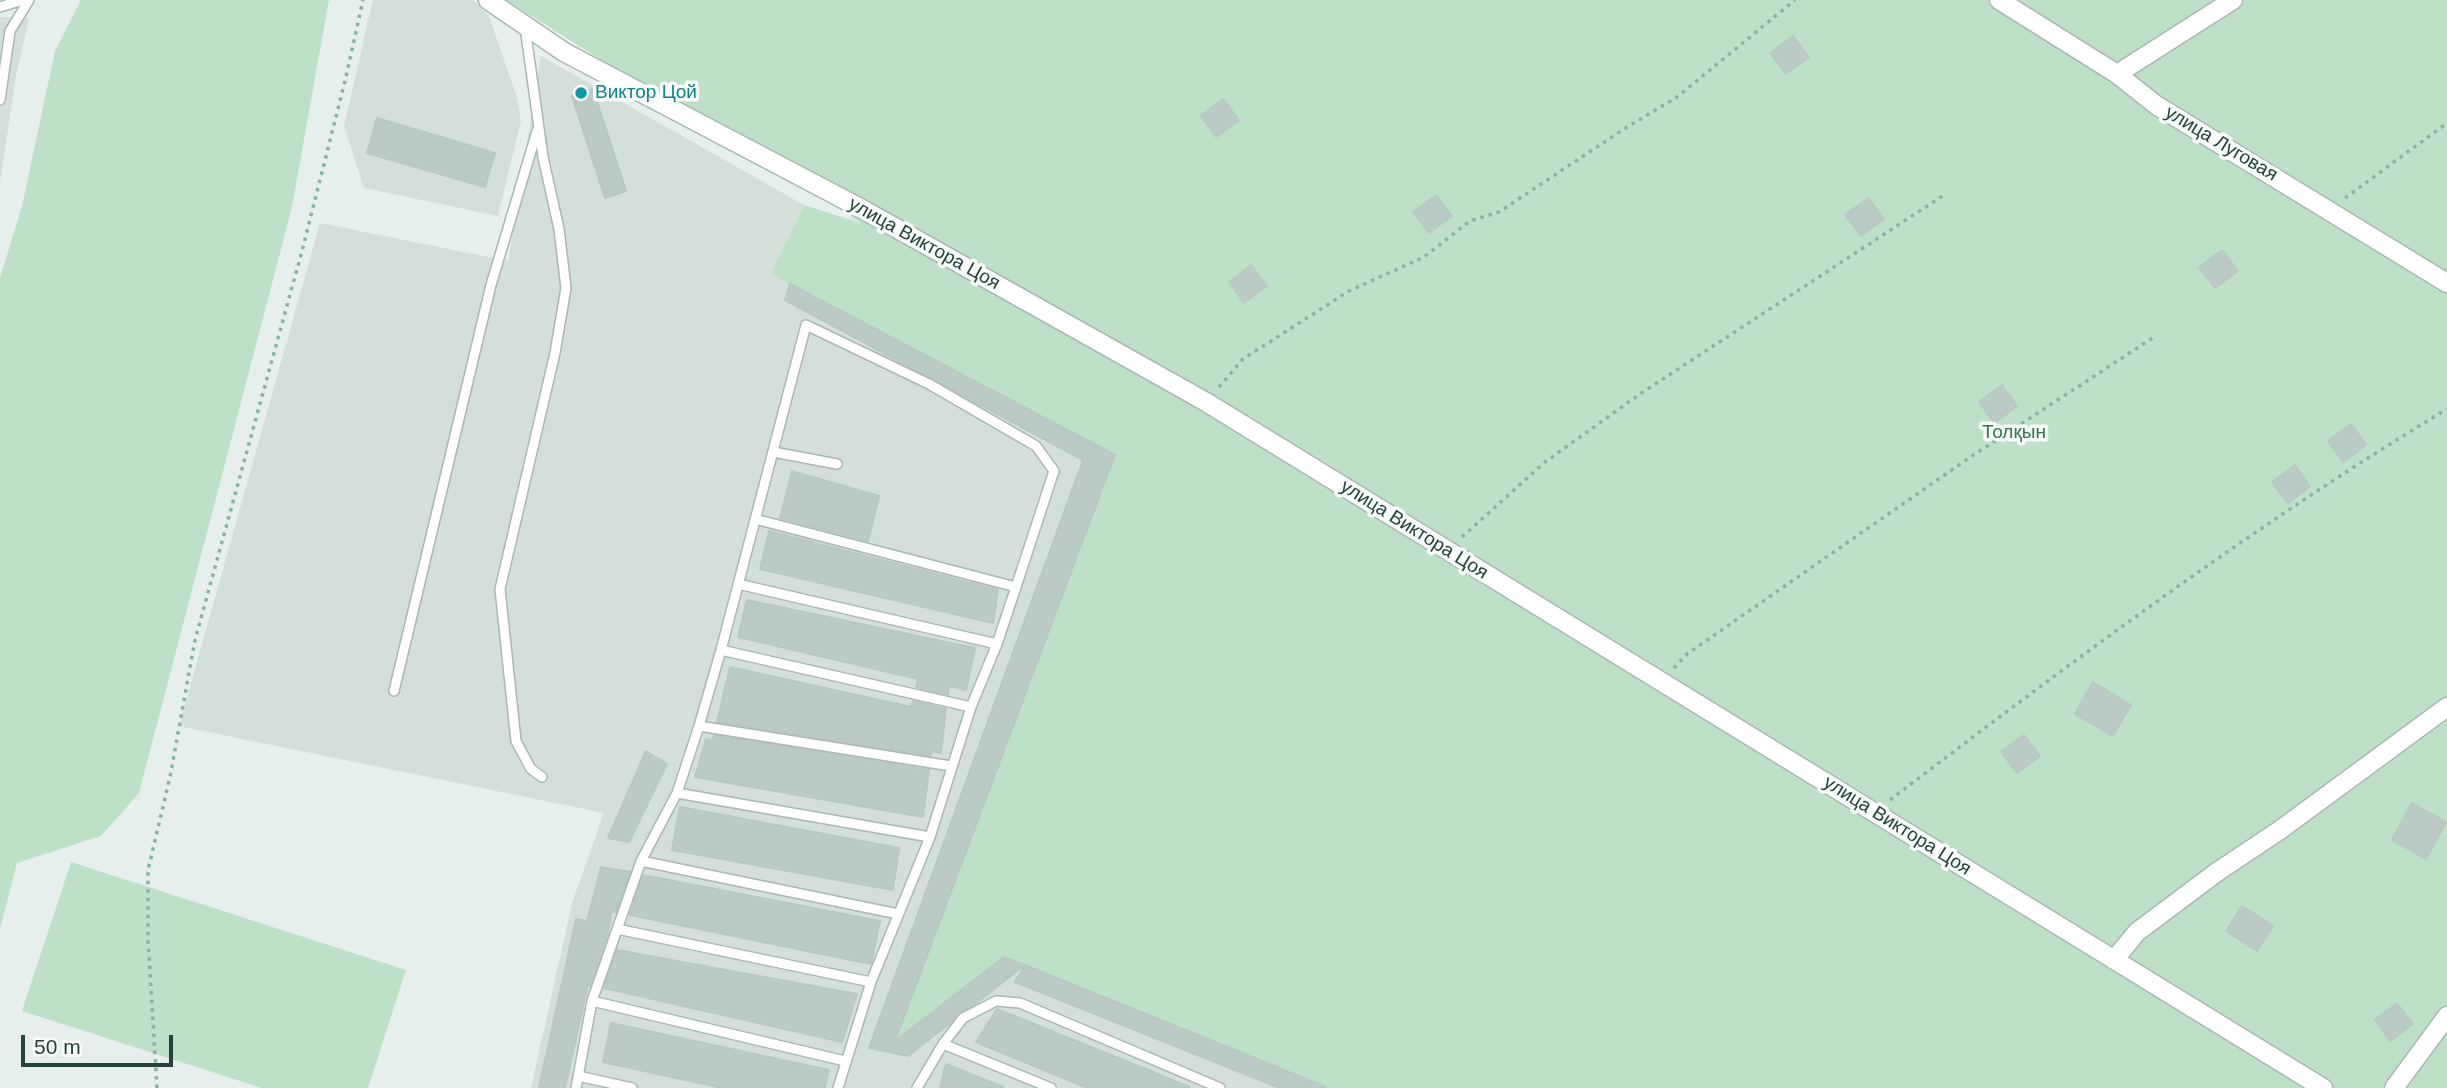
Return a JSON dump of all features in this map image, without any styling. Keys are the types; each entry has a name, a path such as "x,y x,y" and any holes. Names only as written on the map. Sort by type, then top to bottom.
{"street":[{"name":"улица Виктора Цоя","path":"488,0 564,52 864,210 1206,402 2323,1088"},
{"name":"улица Луговая","path":"1999,0 2118,74 2156,105 2447,283"},
{"path":"2118,74 2233,0"},
{"path":"2114,960 2137,932 2447,707"},
{"path":"2394,1088 2447,1016"}],"lane":[{"path":"0,7 23,0"},
{"path":"0,100 10,31 29,0"},
{"path":"525,25 543,157 559,229 566,288 555,352 500,589 516,741 531,769 542,777"},
{"path":"394,691 491,285 539,126"},
{"path":"576,1088 592,1001 641,861 677,793 699,726 806,325 929,384 1035,446 1054,471 997,644 971,707 930,836 871,982 838,1088"},
{"path":"773,452 837,464"},
{"path":"755,519 1016,587"},
{"path":"738,584 997,644"},
{"path":"721,650 971,707"},
{"path":"699,726 951,766"},
{"path":"677,793 930,836"},
{"path":"641,861 898,914"},
{"path":"617,929 871,982"},
{"path":"592,1001 845,1061"},
{"path":"917,1088 943,1044 964,1018 996,1001 1020,1003 1220,1088"},
{"path":"943,1044 1051,1088"},
{"path":"578,1076 632,1088"}],"path":[{"path":"157,1088 148,939 148,870 170,777 195,640 302,251 363,0"},
{"path":"1206,402 1243,359 1349,291 1424,257 1470,221 1499,212 1624,128 1677,97 1795,0"},
{"path":"2330,210 2447,123"},
{"path":"1448,550 1545,462 1577,439 1640,394 1944,195"},
{"path":"1661,683 1687,654 1969,458 2154,337"},
{"path":"1875,812 2029,694 2178,586 2360,461 2447,409"}],"shaded area":[{"path":"373,0 473,0 489,16 517,98 521,121 498,216 364,188 344,126"},
{"path":"0,17 29,18 16,76 0,182"},
{"path":"541,56 804,205 770,274 1115,455 895,1040 1004,957 1328,1088 531,1088 572,903 604,813 179,726 320,223 508,261"}],"green space":[{"path":"81,0 329,0 292,207 139,793 101,836 17,863 0,929 0,278 22,206 55,51"},
{"name":"Толқын","path":"506,0 2447,0 2447,1088 1328,1088 1004,957 895,1041 1115,456 770,274 804,205 861,223"},
{"path":"71,862 406,970 368,1088 262,1088 22,1011"}],"building":[{"path":"1793,36 1809,57 1786,74 1770,53"},
{"path":"593,89 626,191 605,198 572,96"},
{"path":"1223,99 1239,120 1216,137 1201,116"},
{"path":"377,118 495,153 485,187 367,153"},
{"path":"1436,195 1452,216 1429,233 1413,212"},
{"path":"1868,198 1884,219 1861,236 1845,215"},
{"path":"2222,250 2238,271 2215,288 2199,267"},
{"path":"1251,265 1267,286 1244,303 1229,282"},
{"path":"790,284 1115,455 895,1041 1004,957 1025,965 975,1004 959,1012 950,1023 908,1056 869,1048 1083,460 785,300"},
{"path":"2002,385 2017,406 1994,423 1979,402"},
{"path":"2351,424 2366,445 2343,462 2328,441"},
{"path":"2295,465 2310,486 2288,503 2272,482"},
{"path":"792,471 879,496 868,541 780,518"},
{"path":"769,531 998,590 993,623 760,569"},
{"path":"747,600 975,648 966,690 949,686 948,695 916,687 918,679 738,637"},
{"path":"730,667 911,707 913,701 946,709 941,753 932,751 931,756 717,722"},
{"path":"2093,682 2131,705 2113,736 2075,714"},
{"path":"714,735 929,770 923,817 695,777 706,739 712,740"},
{"path":"2024,735 2040,756 2017,773 2001,752"},
{"path":"646,751 667,764 629,842 608,838"},
{"path":"2412,803 2446,822 2426,859 2392,840"},
{"path":"680,807 899,848 893,890 672,850"},
{"path":"601,867 630,872 616,912 612,911 607,937 590,985 588,984 565,1088 539,1088 576,919 587,921"},
{"path":"643,875 880,921 871,964 630,915"},
{"path":"2242,906 2273,926 2257,951 2226,931"},
{"path":"617,950 857,994 842,1042 604,988"},
{"path":"1025,965 1326,1088 1279,1088 1015,982"},
{"path":"2397,1003 2413,1024 2390,1041 2375,1020"},
{"path":"997,1009 1190,1088 1087,1088 976,1042"},
{"path":"611,1023 829,1070 825,1088 722,1088 603,1062"},
{"path":"946,1064 1003,1087 1003,1088 940,1088"}],"place":[{"name":"Виктор Цой","path":"581,93"}]}
